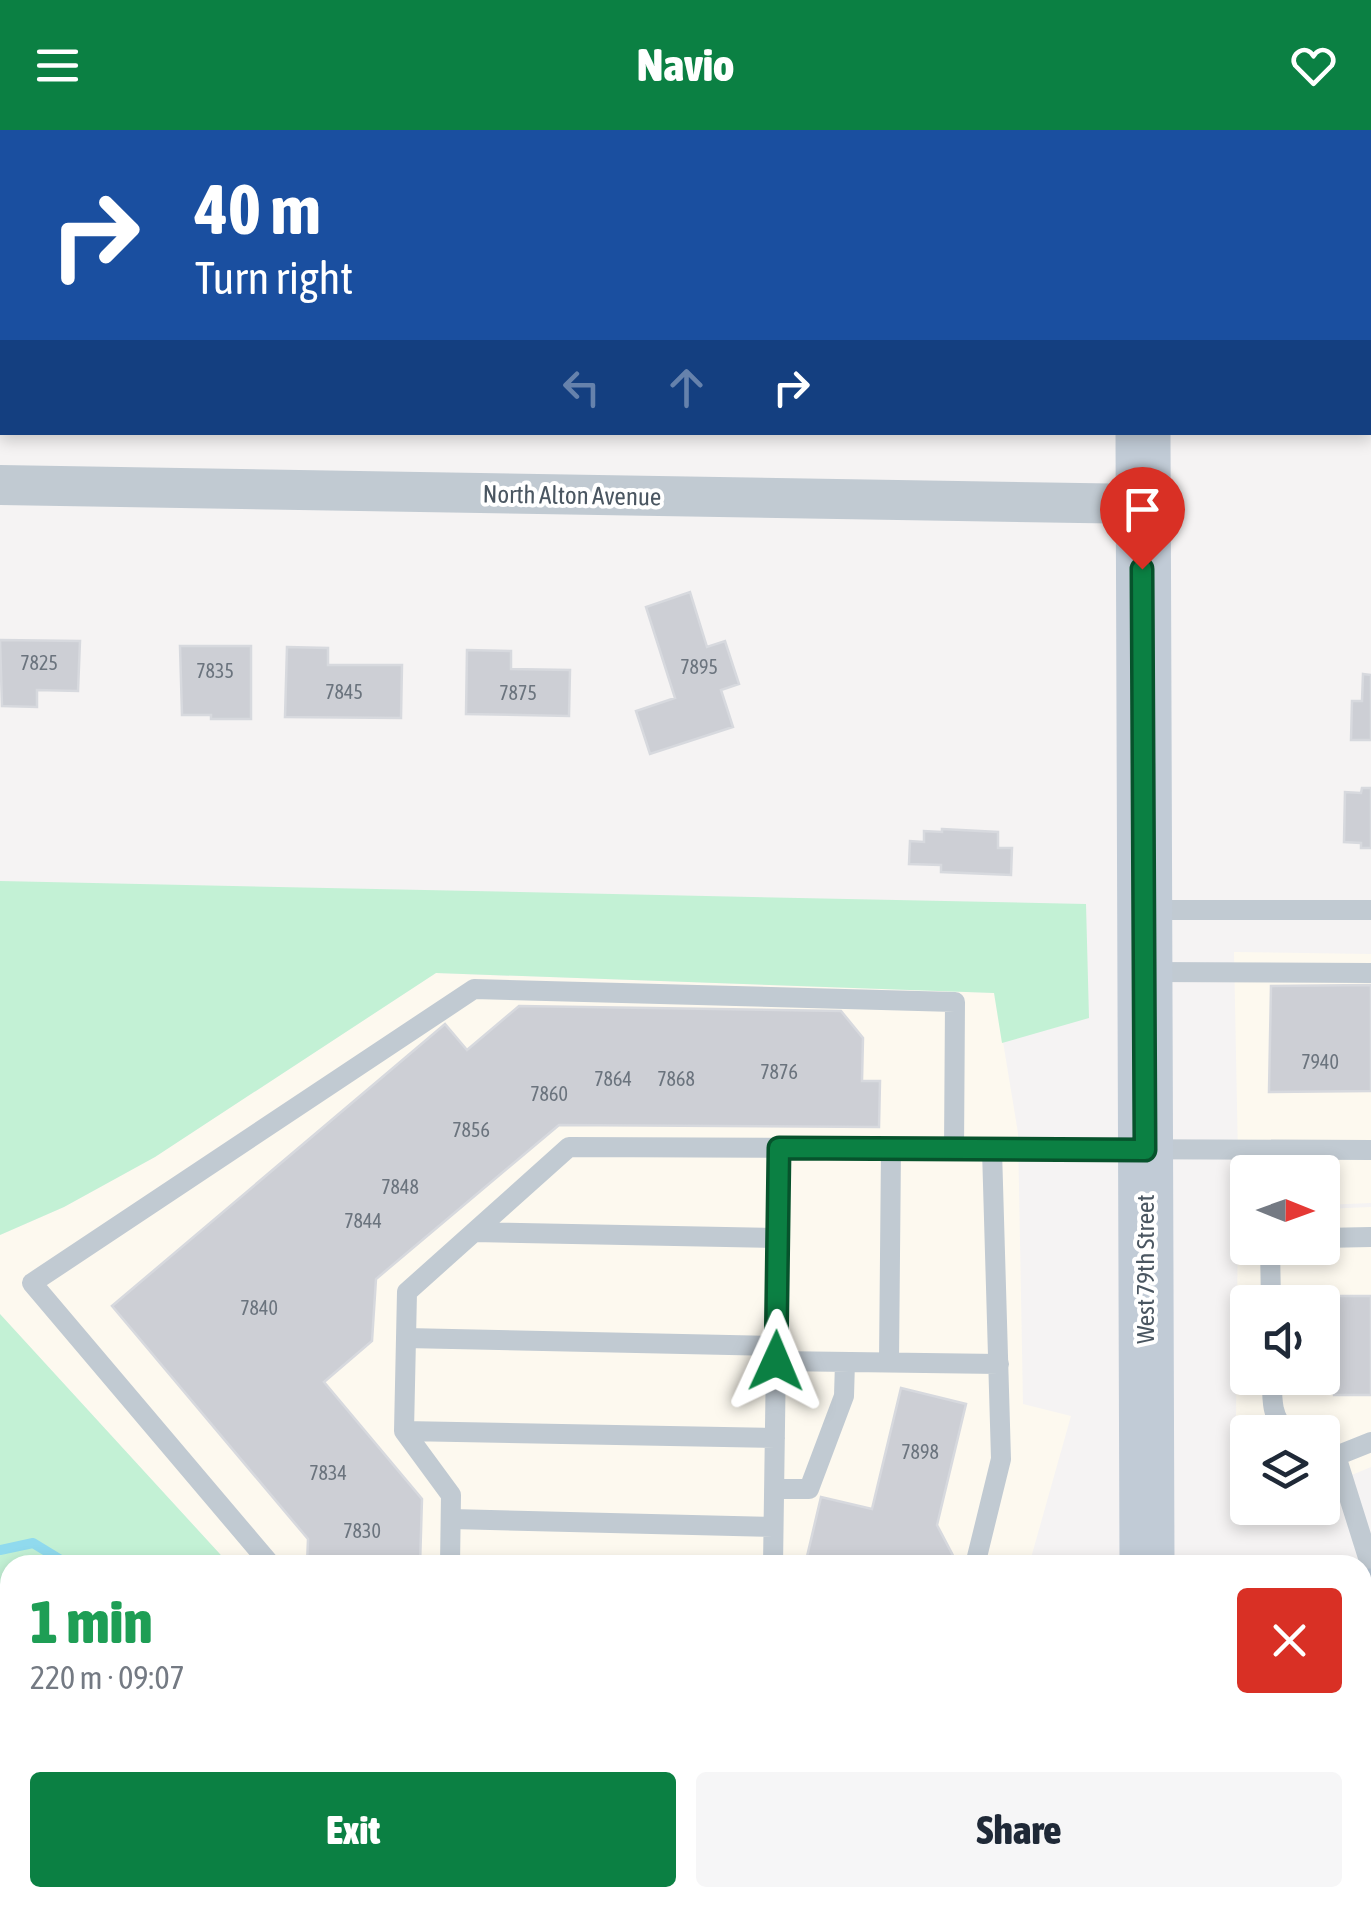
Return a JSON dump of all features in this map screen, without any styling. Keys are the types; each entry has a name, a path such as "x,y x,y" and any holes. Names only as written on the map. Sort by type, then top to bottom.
{"main road":[{"name":"West 79th Street","path":"1143,435 1146,1555"}],"street":[{"name":"North Alton Avenue","path":"0,486 1143,504"}],"lane":[{"path":"1144,910 1371,910"},
{"path":"1144,972 1371,972"},
{"path":"263,1555 32,1283 474,990 955,1002 954,1150"},
{"path":"450,1555 451,1496 404,1431 407,1292 569,1148 1371,1150"},
{"path":"773,1555 779,1148"},
{"path":"888,1362 890,1149"},
{"path":"978,1555 1001,1459 992,1150"},
{"path":"1268,1150 1268,1155"},
{"path":"474,1232 778,1238"},
{"path":"1340,1238 1371,1238"},
{"path":"406,1338 776,1353 845,1362 999,1364"},
{"path":"774,1489 809,1490 844,1396 845,1362"},
{"path":"404,1431 775,1438"},
{"path":"1340,1449 1371,1442"},
{"path":"1340,1482 1367,1555"},
{"path":"451,1520 773,1527"}],"shaded area":[{"path":"1234,952 1371,954 1371,1203 1340,1204 1340,1155 1238,1155"},
{"path":"436,973 995,993 1018,1133 1023,1404 1071,1416 1032,1555 221,1555 0,1314 0,1235 64,1207 155,1157"},
{"path":"1371,1207 1371,1467 1340,1480 1340,1415 1236,1415 1236,1395 1340,1395 1340,1285 1237,1285 1237,1265 1340,1265 1340,1208"}],"green space":[{"path":"0,881 1086,904 1089,1018 1002,1043 994,993 436,973 155,1157 64,1207 0,1235"},
{"path":"0,1314 221,1555 0,1555"}],"building":[{"path":"690,592 707,647 725,641 739,684 721,690 733,727 650,754 636,711 675,698 646,607"},
{"path":"0,640 80,641 78,691 37,690 37,707 2,706"},
{"path":"180,646 251,646 251,719 182,715"},
{"path":"287,647 328,648 328,665 402,665 401,718 285,717"},
{"path":"467,650 511,651 511,669 570,670 569,716 466,714"},
{"path":"1363,674 1371,675 1371,740 1351,740 1352,701 1362,701"},
{"path":"1362,788 1371,788 1371,848 1344,842 1345,792 1361,793"},
{"path":"924,831 998,832 998,848 1012,848 1011,875 941,872 941,865 909,864 910,841 924,842"},
{"path":"1371,985 1371,1091 1269,1092 1271,986"},
{"path":"519,1006 841,1011 863,1038 862,1081 880,1081 879,1127 559,1125 376,1279 372,1341 324,1382 422,1499 420,1555 307,1555 308,1539 112,1306 445,1024 467,1050"},
{"path":"1340,1296 1371,1296 1371,1395 1340,1395"},
{"path":"901,1388 966,1404 937,1525 953,1555 807,1555 821,1497 872,1509"}],"waterway":[{"path":"0,1550 33,1543 53,1555"}],"route":[{"path":"776,1361 779,1148 1145,1150 1142,569"}]}
